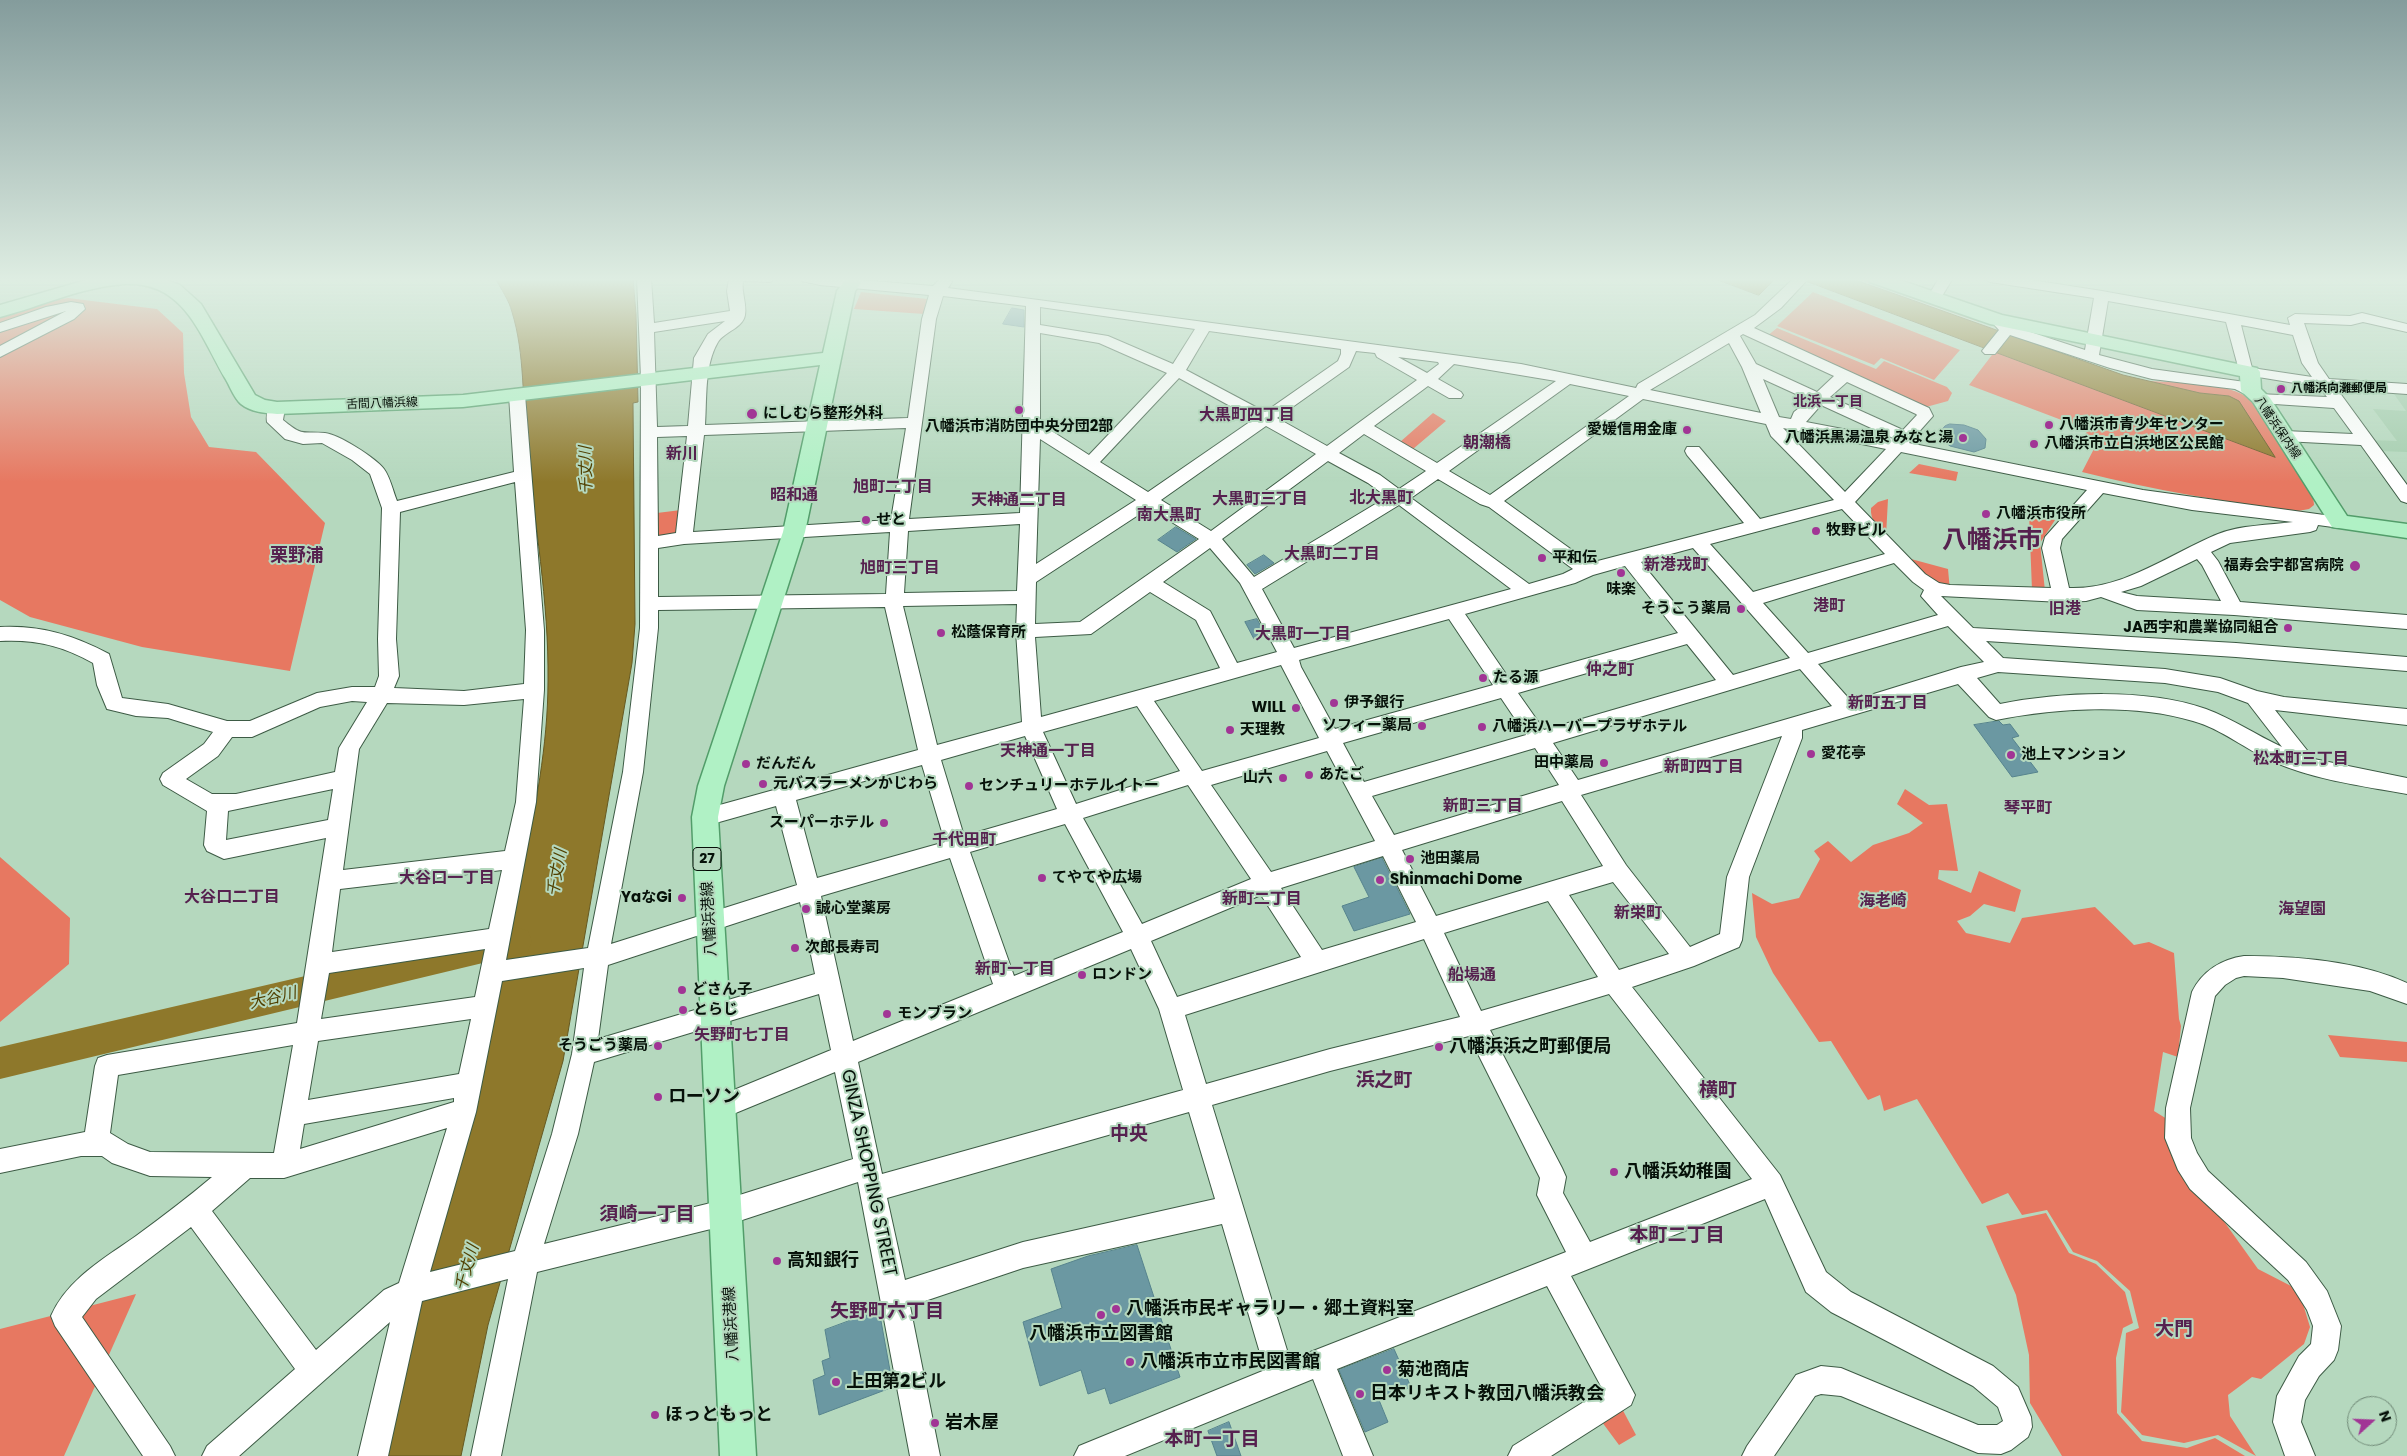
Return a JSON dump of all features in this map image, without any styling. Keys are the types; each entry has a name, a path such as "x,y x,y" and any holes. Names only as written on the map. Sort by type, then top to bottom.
{"main road":[{"name":"舌間八幡浜線","path":"216,346 246,399 260,406 278,408 425,403 519,395 831,358"},
{"name":"八幡浜港線","path":"738,1456 727,1212 705,817 711,786 794,532 834,346"},
{"path":"2080,346 2252,383"},
{"name":"八幡浜保内線","path":"2252,383 2340,522"},
{"path":"2340,522 2407,531"}],"street":[{"path":"0,352 12,346"},
{"path":"486,1456 521,1264 565,1134 584,1054 594,958 633,772 645,676 649,604 650,543 645,379 646,346"},
{"path":"684,538 696,431 700,373 706,346"},
{"path":"925,346 899,527 894,609 930,756 957,847 1007,990"},
{"path":"1034,346 1030,518 1025,631 1032,729 1070,814 1137,936 1171,1009 1282,1378"},
{"path":"1117,346 1178,371 1374,480 1527,590"},
{"path":"1091,462 1178,371 1193,346"},
{"path":"649,604 894,601 1027,587 1344,364 1349,354 1348,346 1444,358 1565,378 1772,420 1902,442 2100,487 2192,504 2340,522"},
{"path":"1495,503 1496,499 1636,398 1638,392 1644,387 1713,346"},
{"path":"1742,346 1777,432 1919,578 1934,588 1950,591 2062,596 2105,591 2135,582 2225,538 2250,533 2340,522"},
{"path":"705,817 1032,729 1453,612 1569,579 1587,570 1628,558 1845,503 1925,416 1923,411 1846,374 1773,346"},
{"path":"1990,351 1993,346"},
{"path":"2241,346 2252,383"},
{"path":"2304,346 2310,362 2324,383 2407,497"},
{"path":"1374,349 1455,395"},
{"path":"1025,631 1084,629 1364,427 1446,365 1444,358"},
{"path":"1750,367 1902,442"},
{"path":"1797,424 1800,416 1846,374"},
{"path":"1252,586 1400,497 1563,383 1565,378"},
{"path":"2252,383 2324,383 2407,389"},
{"path":"2252,383 2338,403"},
{"path":"373,1456 414,1291 464,1112 485,1006 495,972 526,802 536,630 523,475 519,395"},
{"path":"278,408 274,415 275,422 291,435 302,439 325,438 358,456 377,471 391,508 387,639 389,676 382,695 349,748 319,964 284,1166"},
{"path":"648,432 915,423"},
{"path":"1364,427 1486,500 1495,503 1587,570"},
{"path":"1032,431 1041,432 1091,462 1211,539 1226,551 1252,586 1289,657 1290,667 1388,845 1430,928 1475,1024 1553,1177 1550,1195 1584,1258"},
{"path":"2284,436 2366,440"},
{"path":"1693,451 1755,525"},
{"path":"391,508 523,475"},
{"path":"2062,596 2051,548 2054,536 2100,487"},
{"path":"650,543 684,538 1030,518"},
{"path":"1696,540 1846,708"},
{"path":"2198,551 2210,561 2234,608"},
{"path":"1750,600 1898,556"},
{"path":"1628,558 1730,684"},
{"path":"1150,583 1203,616 1232,672"},
{"path":"1934,588 1930,596 1998,665"},
{"path":"2105,591 2112,596 2137,603 2234,608 2407,622"},
{"path":"1453,612 1540,739 1618,871 1686,959"},
{"path":"1358,792 1951,618"},
{"path":"0,634 17,632 45,634 70,642 102,659 114,704 136,709 168,711 227,729 252,730 317,700 352,694 464,698 534,690"},
{"path":"1969,636 1977,634 2227,649 2407,664"},
{"path":"495,972 594,958 710,923 809,890 1692,636"},
{"path":"721,1107 1266,883 1570,790 1961,674 1998,665 2165,676 2220,685 2255,698 2284,704 2407,717"},
{"path":"1961,674 1996,712 2018,706 2056,704 2156,706 2199,715 2283,757 2306,764 2407,786"},
{"path":"1142,698 1266,883 1316,962"},
{"path":"2255,698 2306,764"},
{"path":"217,1456 394,1300 414,1291 1197,1096 1330,1060 1475,1024 1686,959 1731,940 1738,877 1792,738 1792,725"},
{"path":"227,729 211,750 170,779 209,803 219,804 345,778"},
{"name":"GINZA SHOPPING STREET","path":"784,795 809,890 895,1298 925,1456"},
{"path":"219,804 215,822 215,845 224,850 338,827"},
{"path":"331,881 515,859"},
{"path":"1171,1009 1316,962 1618,871"},
{"path":"1553,890 1614,982 1736,1135 1771,1184 1816,1282 1841,1302 1983,1376 2001,1388 2017,1408 2018,1428 2001,1440 1978,1439 1840,1382 1820,1380 1806,1385 1757,1456"},
{"path":"319,964 500,937"},
{"path":"2300,1456 2287,1422 2291,1396 2309,1366 2324,1350 2328,1326 2317,1301 2297,1271 2199,1180 2187,1161 2178,1138 2178,1108 2204,992 2214,978 2233,968 2252,966 2281,968 2382,984 2407,994"},
{"path":"584,1054 828,981"},
{"path":"92,1144 99,1129 107,1066 308,1032 485,1006"},
{"path":"294,1114 470,1084"},
{"path":"0,1161 81,1144 106,1144 121,1154 150,1164 284,1166 464,1112"},
{"path":"160,1456 65,1316 86,1289 194,1209 246,1165"},
{"path":"1089,1456 1320,1362 1771,1184"},
{"path":"194,1209 314,1371"},
{"path":"895,1298 1023,1256 1231,1209"},
{"path":"1523,1456 1579,1423 1621,1395 1553,1270"},
{"path":"1320,1362 1358,1456"}],"shaded area":[{"path":"0,346 183,346 184,373 191,417 209,447 256,452 325,523 290,671 142,647 30,617 0,600"},
{"path":"1789,346 1820,346 1876,369 1884,361 1947,387 1952,393 1948,401 1926,407"},
{"path":"1827,346 1950,346 1960,350 1934,380 1881,358 1874,365"},
{"path":"1995,351 2274,456 2229,396 2200,393 2146,381 2201,384 2229,389 2241,394 2252,400 2313,495 2314,505 2309,509 2298,511 2244,504 2163,490 2082,472 2098,441 2085,435 2088,430 1969,385"},
{"path":"2394,394 2407,395 2407,452 2379,451 2370,440 2397,441 2373,409 2406,411"},
{"path":"1433,413 1446,421 1413,449 1400,442"},
{"path":"1919,464 1958,472 1956,481 1909,473"},
{"path":"1888,499 1886,536 1873,520 1871,508 1878,502"},
{"path":"681,510 678,539 649,546 649,514"},
{"path":"2029,513 2055,520 2040,543 2045,591 2032,590"},
{"path":"1911,559 1948,569 1950,591 1904,562"},
{"path":"1905,789 1929,805 1947,804 1958,871 1939,870 1938,879 1971,893 1979,871 2021,890 2015,912 1984,904 1970,916 1957,921 1966,933 2010,943 2022,918 2095,907 2134,945 2149,942 2174,953 2181,1026 2178,1057 2163,1052 2154,1111 2167,1119 2218,1213 2258,1269 2291,1286 2303,1304 2310,1327 2304,1344 2261,1379 2252,1377 2228,1395 2230,1416 2256,1456 2218,1435 2184,1443 2142,1435 2121,1412 2126,1333 2139,1328 2130,1291 2097,1261 2073,1252 2047,1210 2022,1215 2008,1193 1982,1204 1917,1099 1884,1111 1880,1095 1868,1100 1831,1041 1819,1042 1773,973 1756,937 1752,893 1772,904 1799,898 1820,859 1814,851 1828,841 1851,862 1873,845 1909,833 1923,823 1897,804"},
{"path":"0,857 70,918 69,964 0,1022"},
{"path":"2328,1035 2407,1042 2407,1062 2340,1057"},
{"path":"2046,1213 2069,1253 2096,1264 2125,1292 2133,1323 2123,1328 2116,1358 2117,1413 2142,1441 2187,1448 2215,1438 2245,1456 2062,1456 2030,1403 2029,1355 2016,1295 1986,1226"},
{"path":"136,1294 64,1456 0,1456 0,1329"},
{"path":"1619,1403 1636,1435 1619,1445 1599,1418"}],"water":[{"name":"千丈川","path":"519,346 637,346 638,402 633,403 635,624 632,663 563,1061 488,1325 461,1456 382,1456 522,872 543,753 546,729 548,651 525,427"},
{"path":"1979,346 2041,346 2123,375 2200,393 2229,396 2239,401 2275,457"}],"building":[{"name":"八幡浜黒湯温泉 みなと湯","path":"1950,424 1964,425 1978,430 1986,439 1985,448 1974,452 1950,446 1944,441 1940,432 1945,426"},
{"path":"1176,527 1196,539 1177,552 1158,540"},
{"path":"1264,555 1274,563 1255,574 1247,565"},
{"path":"1257,619 1266,636 1254,639 1245,622"},
{"name":"池上マンション","path":"1999,721 2003,725 2010,724 2019,736 2012,738 2038,772 2012,777 1974,725"},
{"name":"Shinmachi Dome","path":"1382,858 1410,914 1354,931 1342,906 1369,897 1354,867"},
{"name":"八幡浜市立図書館","path":"1137,1245 1180,1377 1110,1404 1105,1388 1088,1394 1081,1370 1040,1386 1023,1322 1062,1308 1051,1269 1088,1256"},
{"path":"879,1310 893,1387 819,1415 813,1380 825,1375 822,1361 830,1358 825,1330"},
{"path":"1394,1349 1411,1387 1379,1400 1388,1422 1365,1432 1339,1370"},
{"path":"1229,1422 1241,1456 1217,1456 1208,1431"}],"waterway":[{"name":"大谷川","path":"0,1063 516,941"}],"place":[{"name":"八幡浜向灘郵便局","path":"2281,389"},
{"name":"八幡浜市消防団中央分団2部","path":"1019,410"},
{"name":"にしむら整形外科","path":"752,414"},
{"name":"八幡浜市青少年センター","path":"2049,425"},
{"name":"愛媛信用金庫","path":"1687,430"},
{"name":"八幡浜黒湯温泉 みなと湯","path":"1963,438"},
{"name":"八幡浜市立白浜地区公民館","path":"2034,444"},
{"name":"八幡浜市役所","path":"1986,514"},
{"name":"せと","path":"866,520"},
{"name":"牧野ビル","path":"1816,531"},
{"name":"平和伝","path":"1542,558"},
{"name":"福寿会宇都宮病院","path":"2355,566"},
{"name":"味楽","path":"1621,573"},
{"name":"そうこう薬局","path":"1741,609"},
{"name":"JA西宇和農業協同組合","path":"2288,628"},
{"name":"松蔭保育所","path":"941,633"},
{"name":"たる源","path":"1483,678"},
{"name":"伊予銀行","path":"1334,703"},
{"name":"WILL","path":"1296,708"},
{"name":"ソフィー薬局","path":"1422,726"},
{"name":"八幡浜ハーバープラザホテル","path":"1482,727"},
{"name":"天理教","path":"1230,730"},
{"name":"愛花亭","path":"1811,754"},
{"name":"池上マンション","path":"2011,755"},
{"name":"田中薬局","path":"1604,763"},
{"name":"だんだん","path":"746,764"},
{"name":"あたご","path":"1309,775"},
{"name":"山六","path":"1283,778"},
{"name":"元バスラーメンかじわら","path":"763,784"},
{"name":"センチュリーホテルイトー","path":"969,786"},
{"name":"スーパーホテル","path":"884,823"},
{"name":"池田薬局","path":"1410,859"},
{"name":"てやてや広場","path":"1042,878"},
{"name":"Shinmachi Dome","path":"1380,880"},
{"name":"YaなGi","path":"682,898"},
{"name":"誠心堂薬房","path":"806,909"},
{"name":"次郎長寿司","path":"795,948"},
{"name":"ロンドン","path":"1082,975"},
{"name":"どさん子","path":"682,990"},
{"name":"とらじ","path":"683,1010"},
{"name":"モンブラン","path":"887,1014"},
{"name":"そうごう薬局","path":"658,1046"},
{"name":"八幡浜浜之町郵便局","path":"1439,1047"},
{"name":"ローソン","path":"658,1097"},
{"name":"八幡浜幼稚園","path":"1614,1172"},
{"name":"高知銀行","path":"777,1261"},
{"name":"八幡浜市民ギャラリー・郷土資料室","path":"1116,1309"},
{"name":"八幡浜市立図書館","path":"1101,1315"},
{"name":"八幡浜市立市民図書館","path":"1130,1362"},
{"name":"菊池商店","path":"1387,1370"},
{"name":"上田第2ビル","path":"836,1382"},
{"name":"日本リキスト教団八幡浜教会","path":"1360,1394"},
{"name":"ほっともっと","path":"655,1415"},
{"name":"岩木屋","path":"935,1423"}],"district":[{"name":"北浜一丁目","path":"1828,402"},
{"name":"大黒町四丁目","path":"1247,416"},
{"name":"朝潮橋","path":"1487,444"},
{"name":"新川","path":"682,455"},
{"name":"旭町二丁目","path":"893,488"},
{"name":"昭和通","path":"794,496"},
{"name":"北大黒町","path":"1381,499"},
{"name":"大黒町三丁目","path":"1260,500"},
{"name":"天神通二丁目","path":"1019,501"},
{"name":"南大黒町","path":"1169,516"},
{"name":"八幡浜市","path":"1992,542"},
{"name":"大黒町二丁目","path":"1332,555"},
{"name":"栗野浦","path":"297,556"},
{"name":"新港戎町","path":"1676,566"},
{"name":"旭町三丁目","path":"900,569"},
{"name":"港町","path":"1829,607"},
{"name":"旧港","path":"2065,610"},
{"name":"大黒町一丁目","path":"1303,635"},
{"name":"仲之町","path":"1610,671"},
{"name":"新町五丁目","path":"1888,704"},
{"name":"天神通一丁目","path":"1048,752"},
{"name":"松本町三丁目","path":"2301,760"},
{"name":"新町四丁目","path":"1704,768"},
{"name":"新町三丁目","path":"1483,807"},
{"name":"琴平町","path":"2028,809"},
{"name":"千代田町","path":"964,841"},
{"name":"大谷口一丁目","path":"447,879"},
{"name":"大谷口二丁目","path":"232,898"},
{"name":"新町二丁目","path":"1262,900"},
{"name":"海老崎","path":"1883,902"},
{"name":"海望園","path":"2302,910"},
{"name":"新栄町","path":"1638,914"},
{"name":"新町一丁目","path":"1015,970"},
{"name":"船場通","path":"1472,976"},
{"name":"矢野町七丁目","path":"742,1036"},
{"name":"浜之町","path":"1384,1081"},
{"name":"横町","path":"1718,1091"},
{"name":"中央","path":"1129,1135"},
{"name":"須崎一丁目","path":"647,1215"},
{"name":"本町二丁目","path":"1677,1236"},
{"name":"矢野町六丁目","path":"887,1312"},
{"name":"大門","path":"2174,1330"},
{"name":"本町一丁目","path":"1212,1440"}]}
